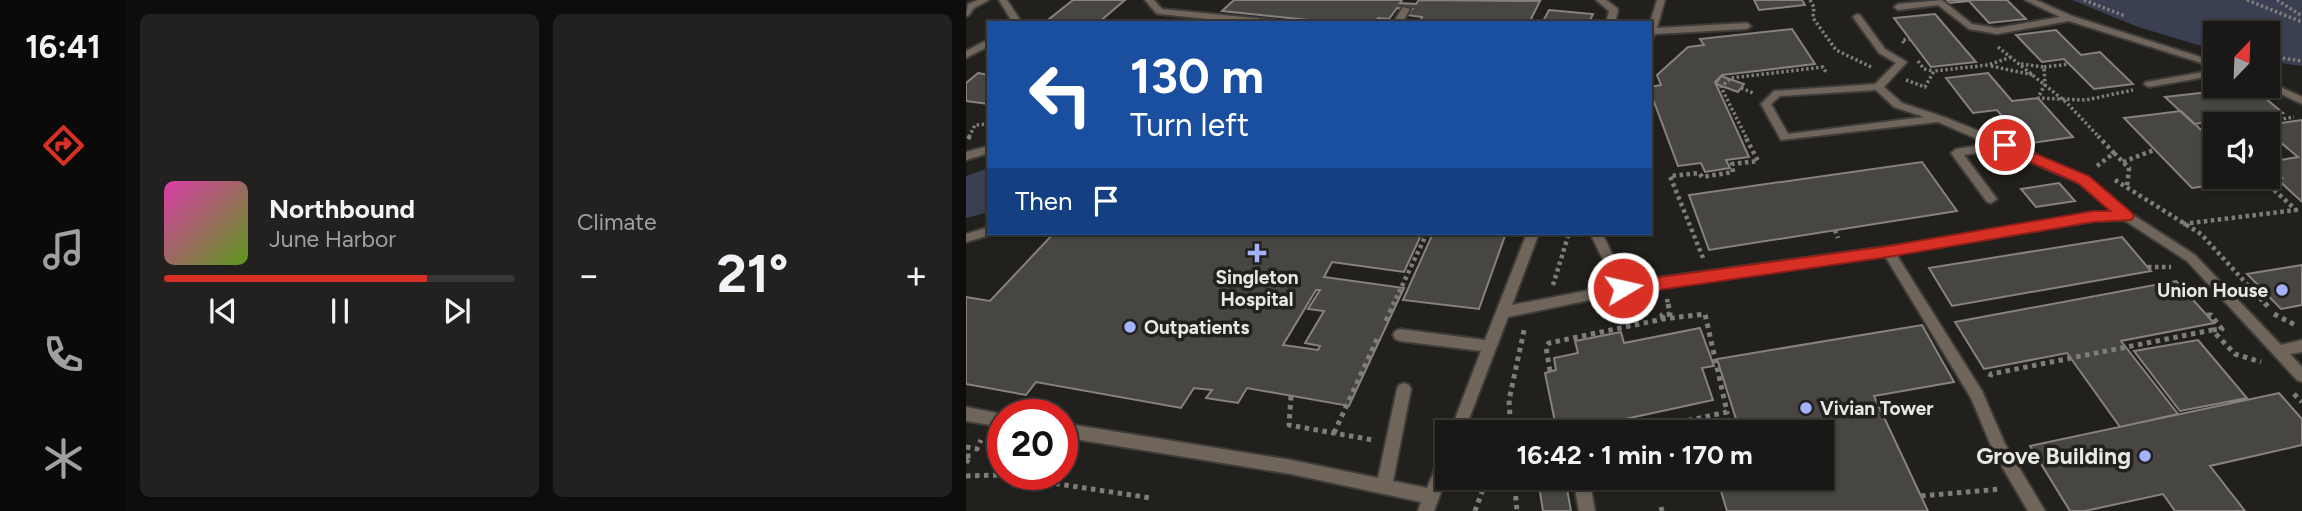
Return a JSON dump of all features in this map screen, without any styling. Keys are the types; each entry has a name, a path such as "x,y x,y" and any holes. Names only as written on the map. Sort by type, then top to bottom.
{"lane":[{"path":"966,13 971,6 985,0"},
{"path":"1003,0 1019,21"},
{"path":"1149,0 1159,11 1256,21"},
{"path":"1600,0 1614,10 1611,21"},
{"path":"1652,31 1661,0"},
{"path":"2029,0 2069,18 2203,61"},
{"path":"1898,8 1940,2 1969,26 1997,31 2069,18"},
{"path":"1398,21 1409,4"},
{"path":"1857,17 1882,51 1902,62 1878,87 1777,93 1766,104 1785,138 1940,118"},
{"path":"1652,34 1747,26"},
{"path":"966,55 987,43"},
{"path":"2149,85 2203,75"},
{"path":"1878,87 1898,105 1940,118 2083,180 2126,216 2191,257 2302,376"},
{"path":"2280,90 2302,101"},
{"path":"1992,199 1956,153 2005,145"},
{"path":"966,156 987,150"},
{"path":"1502,313 1548,300 1648,284 1888,251 2093,216 2126,216"},
{"path":"966,238 987,232"},
{"path":"1462,420 1532,235"},
{"path":"1597,235 1611,265 1648,284"},
{"path":"1888,251 1977,394 1999,448 2037,511"},
{"path":"1400,335 1490,346"},
{"path":"2279,351 2302,346"},
{"path":"1384,486 1404,389"},
{"path":"966,414 987,417"},
{"path":"1078,433 1291,467 1384,486 1429,504"},
{"path":"1583,490 1587,511"}],"path":[{"path":"2247,0 2302,22"},
{"path":"2277,0 2302,16"},
{"path":"1969,26 2021,64 2067,103 2129,168 2127,186"},
{"path":"2280,58 2302,61"},
{"path":"2021,64 2044,67 2069,64"},
{"path":"1988,65 2034,75"},
{"path":"1703,259 1670,176 1699,173 1702,177 1733,172 1732,164 1758,161 1721,87 1731,78 1823,67 1829,78"},
{"path":"2044,67 2045,84 2038,98 2067,103 2103,99 2149,85"},
{"path":"2280,120 2302,116"},
{"path":"966,142 975,125 987,124"},
{"path":"2123,162 2154,150"},
{"path":"2115,153 2095,168 2155,202 2182,224 2201,234 2277,317 2294,324 2302,332"},
{"path":"2274,189 2299,210"},
{"path":"2182,224 2299,210"},
{"path":"1835,230 1839,238"},
{"path":"1548,300 1568,235"},
{"path":"2148,267 2182,267"},
{"path":"1654,300 1674,297"},
{"path":"1663,319 1662,315 1670,314 1667,298"},
{"path":"1550,371 1546,347 1549,343 1663,319 1705,314 1727,412 1690,420"},
{"path":"1980,373 1986,384 1991,374 2222,329 2211,315 2207,316"},
{"path":"1510,420 1509,400 1527,321 1519,331"},
{"path":"2212,330 2235,354 2268,365 2260,355"},
{"path":"2285,384 2302,402"},
{"path":"1291,396 1289,425 1391,443"},
{"path":"966,447 977,449 983,440 975,439"},
{"path":"966,456 971,456 966,463"},
{"path":"966,477 999,475 1151,498"},
{"path":"1921,496 2024,487"},
{"path":"1475,511 1483,490"},
{"path":"1515,490 1517,511"}],"shaded area":[{"path":"2072,0 2302,0 2302,66 2280,63 2280,21 2203,21 2203,46 2138,27"},
{"path":"987,169 987,213 966,218 966,176"}],"building":[{"path":"1073,0 1125,0 1100,21 1047,21"},
{"path":"1234,0 1402,0 1400,3 1416,4 1419,0 1540,1 1530,21 1420,21 1422,17 1407,15 1412,9 1397,8 1389,19 1378,18 1376,21 1318,21 1222,11"},
{"path":"1754,0 1802,0 1805,5 1759,10"},
{"path":"1947,0 2007,0 2026,19 1989,23 1969,1 1949,3"},
{"path":"1549,10 1593,14 1590,21 1543,21"},
{"path":"1935,14 1976,62 1931,67 1894,18"},
{"path":"1792,29 1815,64 1722,75 1715,82 1749,157 1726,160 1730,168 1705,172 1701,163 1678,166 1652,96 1652,87 1661,85 1657,75 1688,47 1704,45 1700,39"},
{"path":"2056,30 2081,55 2100,52 2133,84 2094,89 2064,59 2042,62 2016,35"},
{"path":"978,73 987,75 987,104 966,101 966,83"},
{"path":"1988,73 2012,101 2038,98 2073,137 2025,144 1997,110 1973,113 1946,78"},
{"path":"1721,76 1744,84 1738,92 1716,84"},
{"path":"2203,93 2203,98 2265,98 2283,113 2203,112 2203,123 2194,124 2165,97"},
{"path":"2181,111 2203,132 2203,187 2192,188 2124,118"},
{"path":"2302,120 2302,202 2280,182 2280,160 2298,157 2280,142 2280,123"},
{"path":"1922,162 1957,211 1709,250 1689,195"},
{"path":"2059,183 2075,201 2036,207 2021,189"},
{"name":"Outpatients","path":"1052,235 1421,235 1404,272 1332,262 1324,277 1404,288 1349,406 1247,388 1238,403 1206,398 1212,390 1194,388 1181,408 1036,382 1026,395 966,384 966,297 990,301","holes":["1316,290 1320,290 1308,309 1324,311 1305,343 1320,346 1318,350 1283,345"]},
{"path":"1432,235 1505,235 1479,309 1403,300"},
{"path":"2122,237 2151,271 1952,306 1929,268"},
{"name":"Union House","path":"2302,265 2302,305 2281,309 2247,274"},
{"path":"2176,281 2214,323 2121,341 2178,414 2120,427 2067,353 1984,369 1955,322"},
{"name":"Vivian Tower","path":"1922,325 1954,382 1874,396 1928,511 1727,511 1721,490 1834,490 1834,420 1731,420 1736,419 1717,359"},
{"path":"1700,328 1714,366 1702,368 1713,400 1621,420 1555,420 1545,373 1556,370 1554,358 1578,353 1575,341 1621,332 1624,343"},
{"path":"2198,340 2247,398 2180,411 2134,351"},
{"name":"Grove Building","path":"2279,393 2302,419 2302,445 2210,466 2245,511 2175,511 2163,494 2085,511 2070,511 2030,446"},
{"path":"1540,490 1567,490 1571,511 1543,511"}],"place":[{"name":"Singleton Hospital","path":"1257,253"},
{"name":"Union House","path":"2282,290"},
{"name":"Outpatients","path":"1130,327"},
{"name":"Vivian Tower","path":"1806,408"},
{"name":"Grove Building","path":"2145,456"}],"route":[{"path":"1623,288 1888,251 2093,216 2126,216 2083,180 2005,145"}]}
